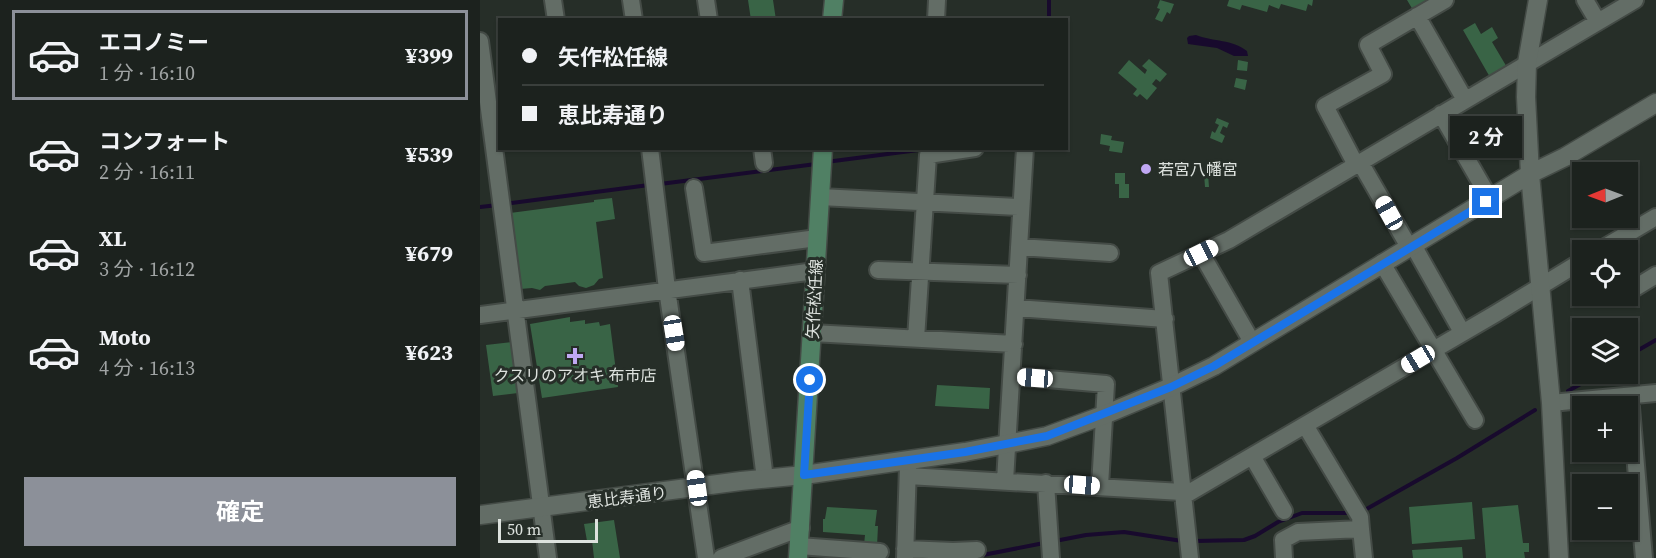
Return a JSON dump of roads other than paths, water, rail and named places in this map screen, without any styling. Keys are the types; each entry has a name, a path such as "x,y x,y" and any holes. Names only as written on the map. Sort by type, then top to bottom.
{"main road":[{"path":"832,18 834,0"},
{"name":"矢作松任線","path":"799,544 823,158"}],"street":[{"path":"553,0 556,18"},
{"path":"631,0 633,18"},
{"path":"706,0 709,18"},
{"path":"936,18 937,0"},
{"path":"1445,0 1368,45 1383,74 1325,106 1462,332"},
{"path":"1538,0 1527,63 1526,97 1530,174 1542,285 1551,403 1560,558"},
{"path":"1586,0 1598,22"},
{"path":"1190,558 1159,273 1229,240 1635,0"},
{"path":"1417,16 1465,100"},
{"path":"480,41 548,558"},
{"name":"恵比寿通り","path":"480,514 765,479 908,468 1047,436 1171,387 1214,366 1530,174 1655,107"},
{"path":"1441,114 1490,199"},
{"path":"650,150 667,289 706,558"},
{"path":"916,339 928,155 965,150"},
{"path":"1005,481 1025,150"},
{"path":"694,188 704,253 817,238"},
{"path":"820,197 1020,207"},
{"path":"1617,240 1656,217"},
{"path":"1019,246 1110,253"},
{"path":"1201,253 1252,342"},
{"path":"1382,263 1475,420"},
{"path":"977,550 905,554 908,468 1005,481 1187,494 1572,267"},
{"path":"878,270 1018,275"},
{"path":"480,315 815,271"},
{"path":"1638,286 1656,275"},
{"path":"740,280 765,479"},
{"path":"1016,308 1165,319"},
{"path":"812,333 1014,344"},
{"path":"1012,376 1106,384 1100,486"},
{"path":"1630,396 1656,393"},
{"path":"1551,403 1572,401"},
{"path":"1305,425 1360,517 1364,558"},
{"path":"1252,456 1284,511"},
{"path":"1636,462 1644,558"},
{"path":"1046,483 1051,558"},
{"path":"1284,558 1283,540 1298,532 1360,529"},
{"path":"721,558 799,544 880,552"}],"waterway":[{"path":"1049,0 1049,18"},
{"path":"826,162 918,150"},
{"path":"660,184 816,164"},
{"path":"505,204 649,185"},
{"path":"480,207 498,205"},
{"path":"1638,350 1656,340"},
{"path":"1568,391 1581,384"},
{"path":"1363,511 1457,458 1535,410"},
{"path":"1195,541 1244,540 1278,522 1302,513 1351,513"},
{"path":"1055,541 1086,535 1124,532 1182,541"},
{"path":"978,556 1044,543"}],"place":[{"name":"若宮八幡宮","path":"1146,169"},
{"name":"クスリのアオキ 布市店","path":"575,356"}]}
